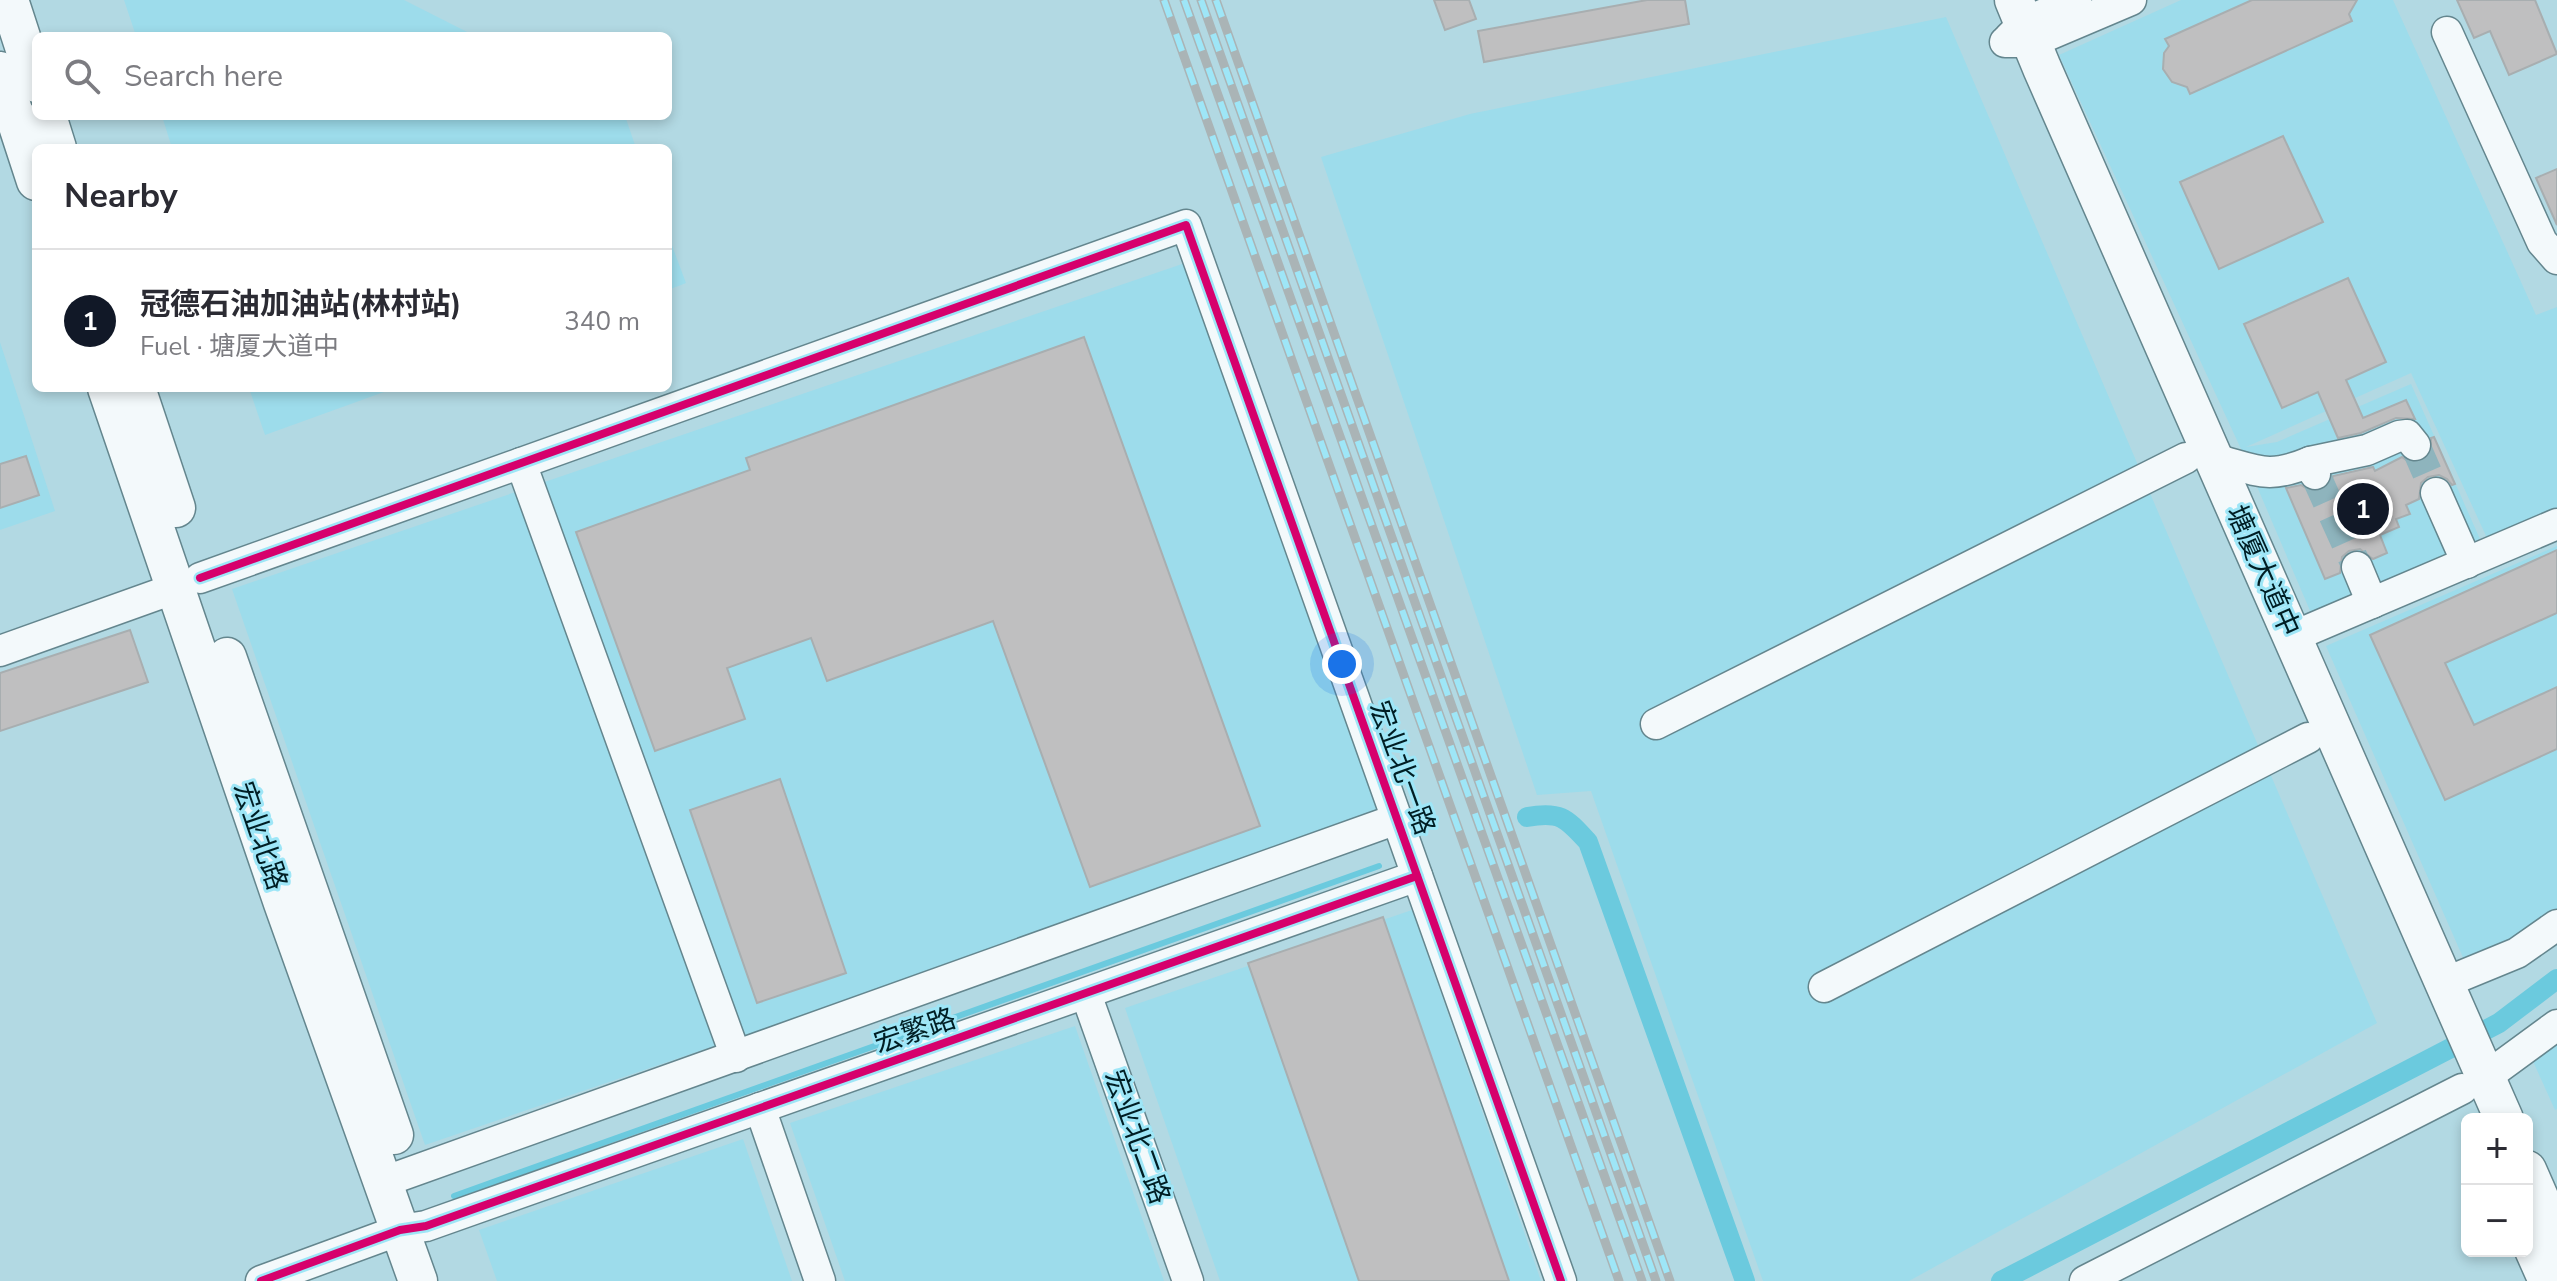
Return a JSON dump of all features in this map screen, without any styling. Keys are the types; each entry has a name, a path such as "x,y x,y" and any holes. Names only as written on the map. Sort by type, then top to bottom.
{"main road":[{"path":"9,0 32,71"},
{"name":"塘厦大道中","path":"1988,0 2019,27 2200,458 2308,738 2441,999"},
{"path":"0,71 32,169"},
{"path":"48,120 56,144"},
{"name":"宏业北路","path":"109,392 188,583"},
{"name":"宏业北路","path":"137,392 188,583 283,903 413,1228 446,1281"},
{"name":"塘厦大道中","path":"2200,458 2292,637 2441,999 2471,1083 2498,1113"},
{"path":"2533,1184 2557,1238"},
{"name":"宏业北路","path":"413,1228 418,1281"},
{"path":"2533,1247 2548,1281"}],"street":[{"path":"2019,27 2076,0"},
{"path":"2019,27 2131,0"},
{"path":"2447,32 2542,242 2557,259"},
{"name":"宏业北一路","path":"521,463 1186,225 1561,1281"},
{"path":"1656,724 2200,458 2271,474 2313,468 2403,435 2410,437 2415,445"},
{"path":"0,651 521,463 736,1057"},
{"path":"2436,493 2467,563"},
{"path":"2292,637 2557,524"},
{"path":"2357,567 2372,603"},
{"path":"1824,987 2308,738"},
{"path":"395,1178 1397,819"},
{"name":"宏繁路","path":"261,1281 1417,876"},
{"path":"2441,999 2557,925"},
{"name":"宏业北二路","path":"1086,994 1188,1281"},
{"path":"2085,1281 2471,1083 2557,1025"},
{"path":"760,1108 820,1281"}],"shaded area":[{"path":"124,0 404,0 467,32 135,32"},
{"path":"2181,0 2393,0 2536,315 2557,307 2557,507 2487,538 2411,373 2246,447 2277,442 2411,384 2480,539 2311,613 2241,449 2059,55"},
{"path":"1946,17 2377,1023 1909,1281 1763,1281 1591,791 1537,795 1321,157 1470,114"},
{"path":"163,120 626,120 635,144 171,144"},
{"path":"672,246 686,283 672,288"},
{"path":"1188,262 1380,818 425,1145 232,589"},
{"path":"0,342 55,511 0,530"},
{"path":"250,392 384,392 265,435"},
{"path":"2557,546 2557,910 2511,942 2465,962 2326,646"},
{"path":"1412,910 1541,1281 1220,1281 1125,1008"},
{"path":"1075,1026 1164,1281 845,1281 790,1123"},
{"path":"2557,1040 2557,1109 2555,1110 2532,1059"},
{"path":"743,1139 792,1281 497,1281 479,1230"}],"building":[{"path":"1434,0 1469,0 1476,19 1445,30"},
{"path":"1647,0 1685,0 1689,24 1484,62 1478,31"},
{"path":"2252,0 2357,0 2349,14 2352,21 2190,94 2187,87 2172,82 2163,69 2164,53 2169,46 2165,39"},
{"path":"2457,0 2535,0 2557,54 2509,75 2490,31 2474,38"},
{"path":"2283,136 2323,222 2219,269 2180,182"},
{"path":"2557,169 2557,225 2536,178"},
{"path":"2348,278 2386,362 2346,380 2363,418 2406,400 2415,419 2396,418 2361,433 2338,438 2318,392 2282,408 2244,324"},
{"path":"1084,337 1260,826 1090,887 993,621 827,681 811,638 727,668 745,719 655,751 576,532 750,470 746,458"},
{"path":"2434,437 2455,484 2439,475 2428,477 2421,483 2419,499 2406,505 2410,514 2396,519 2399,527 2380,535 2387,553 2373,559 2360,549 2349,551 2342,557 2340,573 2325,579 2286,488 2301,485 2312,492 2321,491 2329,485 2333,476 2373,467 2375,471 2402,457 2418,463 2431,452 2431,438"},
{"path":"26,456 39,495 0,508 0,464"},
{"path":"2557,550 2557,613 2445,663 2474,725 2557,687 2557,749 2445,800 2370,635"},
{"path":"130,630 148,682 0,731 0,673"},
{"path":"780,779 846,973 757,1003 690,810"},
{"path":"1383,917 1509,1281 1359,1281 1248,963"}],"waterway":[{"path":"1527,817 1548,815 1562,818 1588,842 1745,1281"},
{"path":"454,1196 1379,866"},
{"path":"2001,1281 2499,1023 2557,979"}],"tunnel":[{"path":"2415,445 2436,493"},
{"path":"2315,474 2357,567"}],"railway":[{"path":"1164,0 1619,1281"},
{"path":"1184,0 1642,1281"},
{"path":"1201,0 1656,1281"},
{"path":"1216,0 1670,1281"}],"cycle path":[{"path":"200,578 1186,225 1561,1281"},
{"path":"261,1281 400,1230 426,1226 1417,876"}],"place":[{"name":"冠德石油加油站(林村站)","path":"2363,509"}]}
